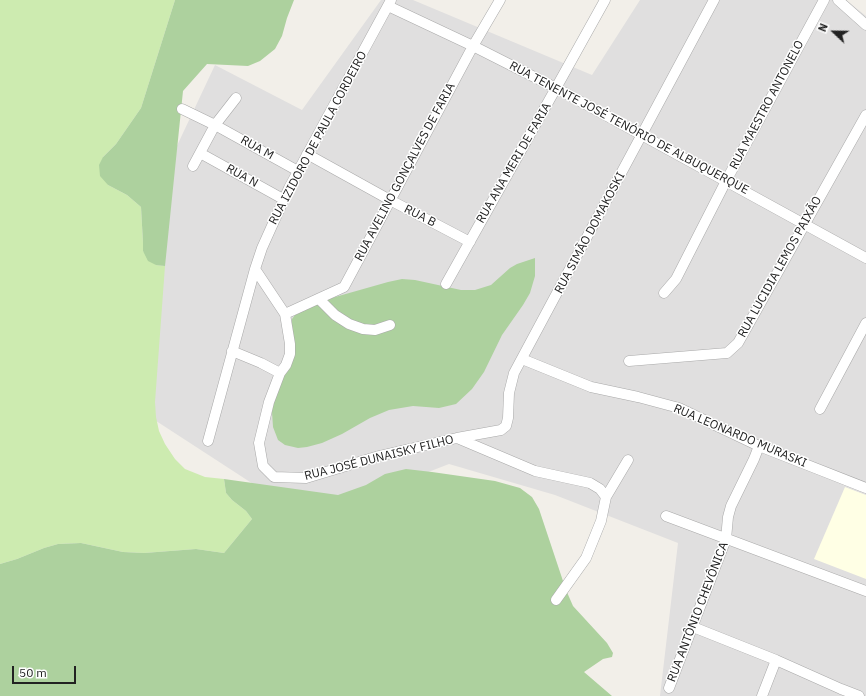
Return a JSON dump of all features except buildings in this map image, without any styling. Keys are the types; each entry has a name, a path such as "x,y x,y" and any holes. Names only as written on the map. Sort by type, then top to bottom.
{"street":[{"name":"RUA AVELINO GONÇALVES DE FARIA","path":"285,314 344,287 473,46 500,0"},
{"name":"RUA ANA MERI DE FARIA","path":"446,284 605,0"},
{"name":"RUA SIMÃO DOMAKOSKI","path":"458,438 501,430 506,426 508,418 509,393 514,373 714,0"},
{"name":"RUA MAESTRO ANTONELO","path":"664,293 676,279 726,181 824,0"},
{"path":"838,0 850,3 866,25"},
{"name":"RUA TENENTE JOSÉ TENÓRIO DE ALBUQUERQUE","path":"390,3 556,88 805,223 866,258"},
{"name":"RUA IZIDORO DE PAULA CORDEIRO","path":"208,440 255,268 262,248 283,199 390,3"},
{"path":"193,166 215,125 236,98"},
{"name":"RUA M","path":"182,109 215,125 298,171"},
{"name":"RUA LUCIDIA LEMOS PAIXÃO","path":"629,361 727,352 738,343 866,114"},
{"name":"RUA N","path":"200,153 283,199"},
{"name":"RUA B","path":"307,154 470,242"},
{"path":"255,268 285,314"},
{"path":"319,299 335,315 349,324 363,329 375,330 390,325"},
{"name":"RUA JOSÉ DUNAISKY FILHO","path":"285,314 290,344 290,354 286,365 280,373 269,402 259,443 263,466 274,477 306,478 379,456 458,438 535,471 590,483 600,489 606,496"},
{"path":"820,409 866,323"},
{"path":"232,351 280,373"},
{"name":"RUA LEONARDO MURASKI","path":"522,359 591,387 638,397 678,408 759,446 866,488"},
{"name":"RUA ANTÔNIO CHEVÔNICA","path":"669,688 726,539 728,517 732,506 759,446"},
{"path":"556,600 586,558 601,521 606,496 628,460"},
{"path":"666,516 866,591"},
{"path":"692,627 776,660 859,696"},
{"path":"762,696 776,660"}],"shaded area":[{"path":"381,0 413,0 592,75 640,0 846,0 866,16 866,696 660,696 678,543 555,495 449,464 307,519 130,404 159,184 215,65 302,110"},
{"path":"845,487 866,495 866,579 814,559"}],"green space":[{"path":"0,0 175,0 141,108 116,144 103,157 108,185 127,195 141,207 143,251 156,265 165,266 155,402 159,431 165,444 175,459 185,469 205,477 224,479 226,493 246,511 252,519 224,553 196,549 144,553 123,552 81,543 58,544 0,564"},
{"path":"175,0 294,0 282,36 275,49 260,61 248,66 207,64 183,91 165,266 156,265 148,261 143,251 141,207 127,195 108,185 100,176 99,165 103,157 116,144 141,108"},
{"path":"535,258 535,276 530,293 502,335 484,372 472,389 456,404 439,408 413,406 389,410 370,418 342,434 322,443 307,447 298,448 285,445 278,440 273,427 272,412 274,389 288,349 292,319 298,311 321,301 402,279 415,280 461,290 475,290 491,285 510,268 517,264"},
{"path":"406,469 495,481 520,488 532,497 539,509 566,590 573,606 607,643 613,653 612,657 603,659 584,672 612,696 0,696 0,564 58,544 81,543 123,552 144,553 196,549 224,553 252,519 246,511 226,493 224,479 338,495 366,485 385,474"}]}
